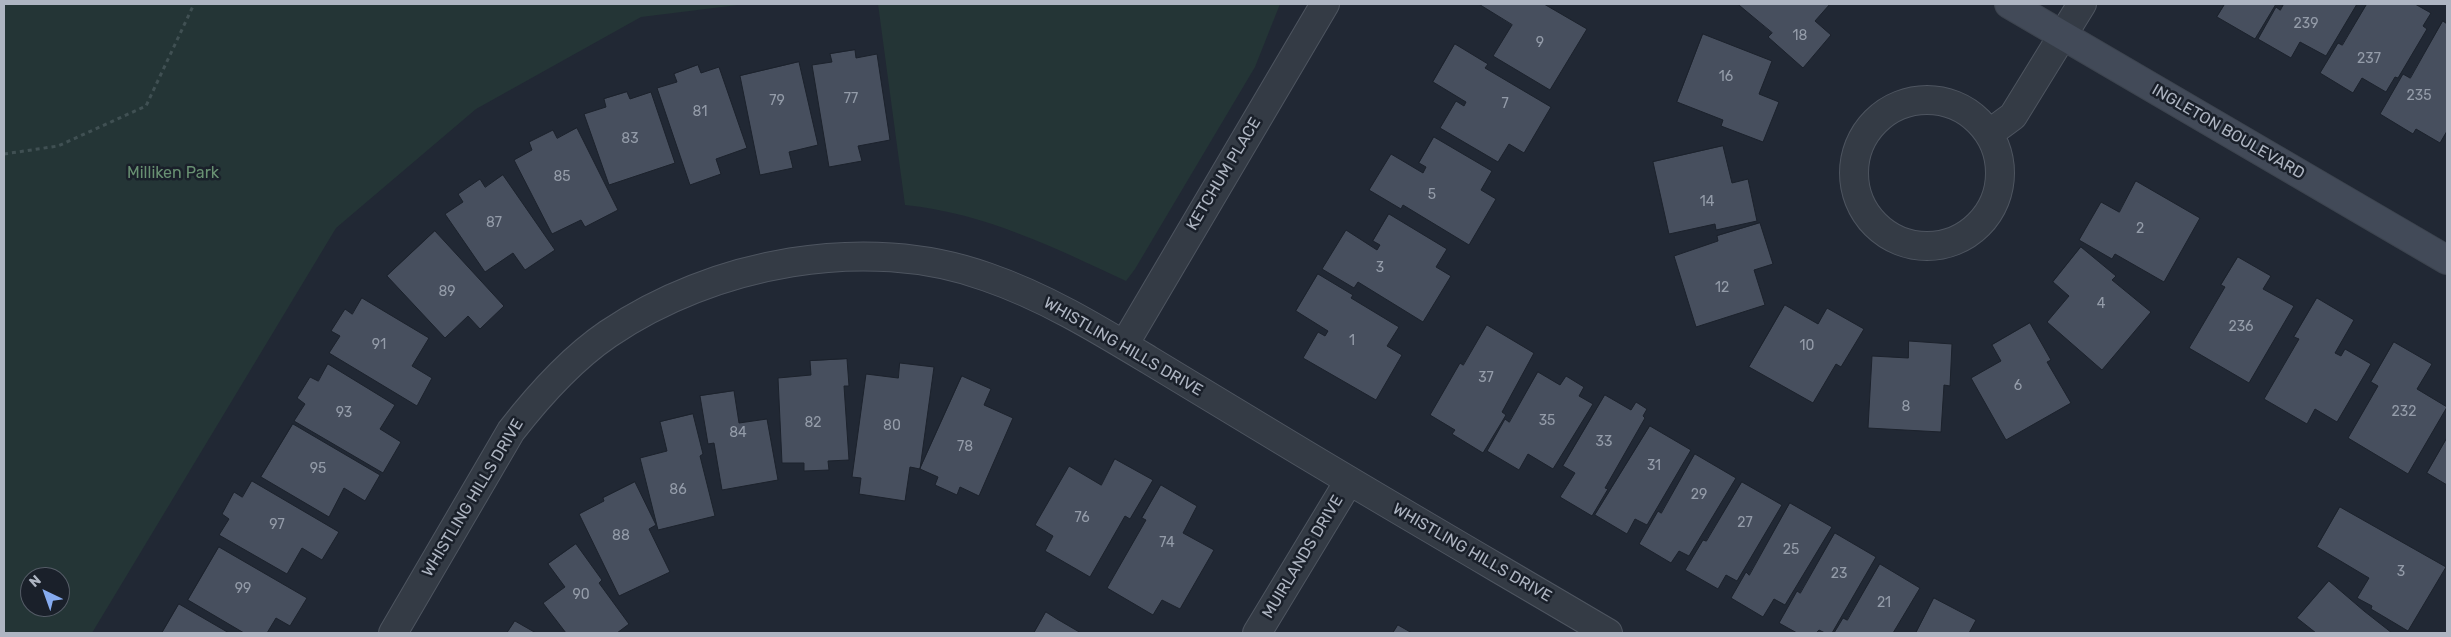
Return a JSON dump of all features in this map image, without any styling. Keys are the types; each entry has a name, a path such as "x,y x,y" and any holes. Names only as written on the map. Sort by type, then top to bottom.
{"street":[{"name":"KETCHUM PLACE","path":"1124,345 1325,4"},
{"name":"INGLETON BOULEVARD","path":"2009,4 2447,260"},
{"path":"1990,133 2013,116 2082,4"},
{"path":"1929,99 1953,104 1974,116 1990,133 1998,151 2001,170 1999,190 1993,208 1978,227 1958,241 1934,247 1911,246 1888,236 1870,220 1858,200 1853,176 1856,152 1866,131 1884,113 1905,102 1929,99"},
{"name":"WHISTLING HILLS DRIVE","path":"392,633 511,431 533,402 568,367 605,336 636,316 692,289 762,268 811,259 874,257 936,263 985,276 1043,299 1124,345 1349,481 1608,633"},
{"name":"MUIRLANDS DRIVE","path":"1257,633 1349,481"}],"path":[{"path":"4,154 58,146 146,106 194,4"}],"green space":[{"name":"Milliken Park","path":"4,4 746,4 641,17 476,109 336,228 92,633 4,633"},
{"path":"878,4 1280,4 1255,67 1135,269 1126,281 1073,256 991,224 935,209 905,205"}],"building":[{"path":"1479,4 1544,4 1587,29 1550,90 1493,56 1512,25"},
{"path":"1738,4 1830,4 1815,21 1831,35 1803,68 1768,37 1772,33"},
{"path":"2225,4 2276,4 2255,39 2217,17"},
{"path":"2284,4 2357,4 2326,56 2300,42 2291,58 2258,39 2276,7 2280,10"},
{"path":"2367,4 2415,4 2431,13 2423,26 2427,29 2398,78 2395,77 2386,92 2362,78 2353,93 2320,73 2338,43 2342,45"},
{"path":"2443,21 2447,24 2447,131 2440,143 2416,129 2413,134 2380,114 2403,74 2410,78"},
{"path":"1703,34 1772,61 1759,94 1779,102 1763,142 1721,126 1723,120 1677,102"},
{"path":"1455,44 1488,64 1485,68 1551,107 1524,153 1509,144 1498,162 1440,128 1456,101 1464,106 1466,102 1433,82"},
{"path":"855,50 856,58 877,54 890,140 858,146 862,161 829,167 812,65 832,62 830,54"},
{"path":"799,62 818,145 789,152 793,168 760,175 740,76"},
{"path":"698,65 701,73 719,67 747,148 716,159 721,174 690,185 657,88 677,82 674,74"},
{"path":"627,92 630,99 651,92 675,163 609,185 584,114 606,107 604,99"},
{"path":"577,128 618,210 585,227 581,220 552,234 514,160 532,150 529,142 553,130 557,138"},
{"path":"1434,137 1492,171 1481,190 1496,199 1469,245 1403,205 1401,209 1369,190 1391,154 1423,173 1426,167 1419,163"},
{"path":"1723,146 1732,183 1748,179 1757,221 1716,230 1715,224 1669,234 1653,162"},
{"path":"503,175 555,250 525,270 513,253 485,272 445,214 463,202 458,194 480,179 485,187"},
{"path":"2136,181 2200,218 2164,282 2115,254 2112,259 2079,240 2101,202 2119,212"},
{"path":"1389,214 1447,249 1436,267 1451,276 1423,322 1358,282 1354,288 1322,269 1346,230 1377,250 1380,245 1373,241"},
{"path":"1760,223 1773,264 1754,270 1765,305 1696,327 1674,256 1718,241 1717,236"},
{"path":"435,231 504,306 480,329 468,316 445,338 387,276"},
{"path":"2081,247 2116,276 2112,280 2151,312 2102,370 2047,322 2069,296 2053,282"},
{"path":"2238,257 2271,276 2263,289 2294,306 2249,383 2189,348 2225,287 2221,285"},
{"path":"1318,274 1353,295 1351,298 1399,327 1387,346 1402,355 1376,400 1303,358 1318,332 1325,336 1328,331 1296,311"},
{"path":"362,298 429,338 412,366 432,378 417,406 329,353 340,336 331,331 345,309 352,314"},
{"path":"2317,298 2354,320 2335,353 2341,356 2345,349 2371,364 2337,422 2315,409 2307,424 2264,399 2299,339 2294,337"},
{"path":"1785,305 1818,324 1827,308 1864,329 1841,367 1836,364 1813,403 1749,367"},
{"path":"2030,323 2051,360 2047,362 2071,403 2006,440 1971,378 2001,361 1992,345"},
{"path":"1487,325 1534,353 1502,412 1506,415 1483,453 1452,434 1455,430 1430,415 1460,363 1463,365"},
{"path":"1909,341 1952,344 1950,386 1944,385 1941,432 1868,428 1872,356 1908,358"},
{"path":"2394,342 2432,364 2417,389 2447,407 2408,474 2348,438 2378,386 2371,382"},
{"path":"847,359 849,386 844,386 849,460 828,461 829,470 804,471 804,463 782,463 778,378 811,375 810,361"},
{"path":"900,363 934,367 920,469 910,467 905,501 859,494 861,478 852,477 866,374 898,378"},
{"path":"328,364 395,405 380,429 401,442 383,473 294,421 305,404 297,398 310,377 318,381"},
{"path":"1538,372 1560,385 1566,376 1584,387 1579,396 1593,404 1553,469 1528,454 1519,470 1487,451 1505,419 1509,422"},
{"path":"962,376 991,389 984,405 1013,418 979,496 960,487 957,495 935,485 938,477 920,469"},
{"path":"734,391 739,423 767,419 778,480 722,490 714,443 708,444 700,396"},
{"path":"1605,395 1631,410 1636,402 1647,409 1643,416 1645,418 1605,488 1608,489 1592,516 1560,497 1575,473 1563,466"},
{"path":"693,414 703,454 700,456 715,516 658,530 640,458 667,451 660,422"},
{"path":"293,424 380,475 365,501 344,488 329,517 261,477"},
{"path":"1650,426 1691,450 1647,525 1635,519 1627,534 1595,515"},
{"path":"2447,438 2447,485 2427,473"},
{"path":"1695,454 1736,478 1689,556 1679,551 1671,563 1639,544 1658,511 1661,513"},
{"path":"1115,459 1153,480 1130,519 1125,516 1090,577 1045,551 1053,536 1035,525 1069,466 1101,485"},
{"path":"252,481 339,532 322,560 302,548 287,574 219,535 229,519 222,514 234,492 242,497"},
{"path":"635,482 656,525 649,529 670,572 619,596 579,514 604,501 603,498"},
{"path":"1742,482 1782,505 1737,581 1726,575 1718,589 1685,570 1703,540 1706,541"},
{"path":"1161,485 1197,506 1183,533 1214,550 1180,609 1162,600 1153,615 1107,588 1146,520 1142,518"},
{"path":"1790,503 1832,527 1785,605 1774,599 1763,617 1731,598 1746,572 1749,575"},
{"path":"2340,507 2446,567 2408,631 2371,609 2372,606 2357,598 2369,578 2317,547"},
{"path":"1835,533 1876,557 1832,633 1825,633 1819,630 1816,633 1797,633 1779,623 1797,591 1800,593"},
{"path":"576,544 602,580 599,583 629,624 617,633 566,633 543,603 565,587 548,564"},
{"path":"219,547 307,598 290,626 276,618 267,633 244,633 188,600"},
{"path":"1880,564 1920,588 1893,633 1834,633 1843,618 1847,620"},
{"path":"2329,581 2392,633 2316,633 2297,618"},
{"path":"1934,598 1976,620 1969,633 1916,633"},
{"path":"179,604 229,633 162,633"},
{"path":"1046,612 1057,619 1081,633 1034,633"},
{"path":"515,621 536,633 507,633"},
{"path":"1398,625 1412,633 1393,633"}]}
